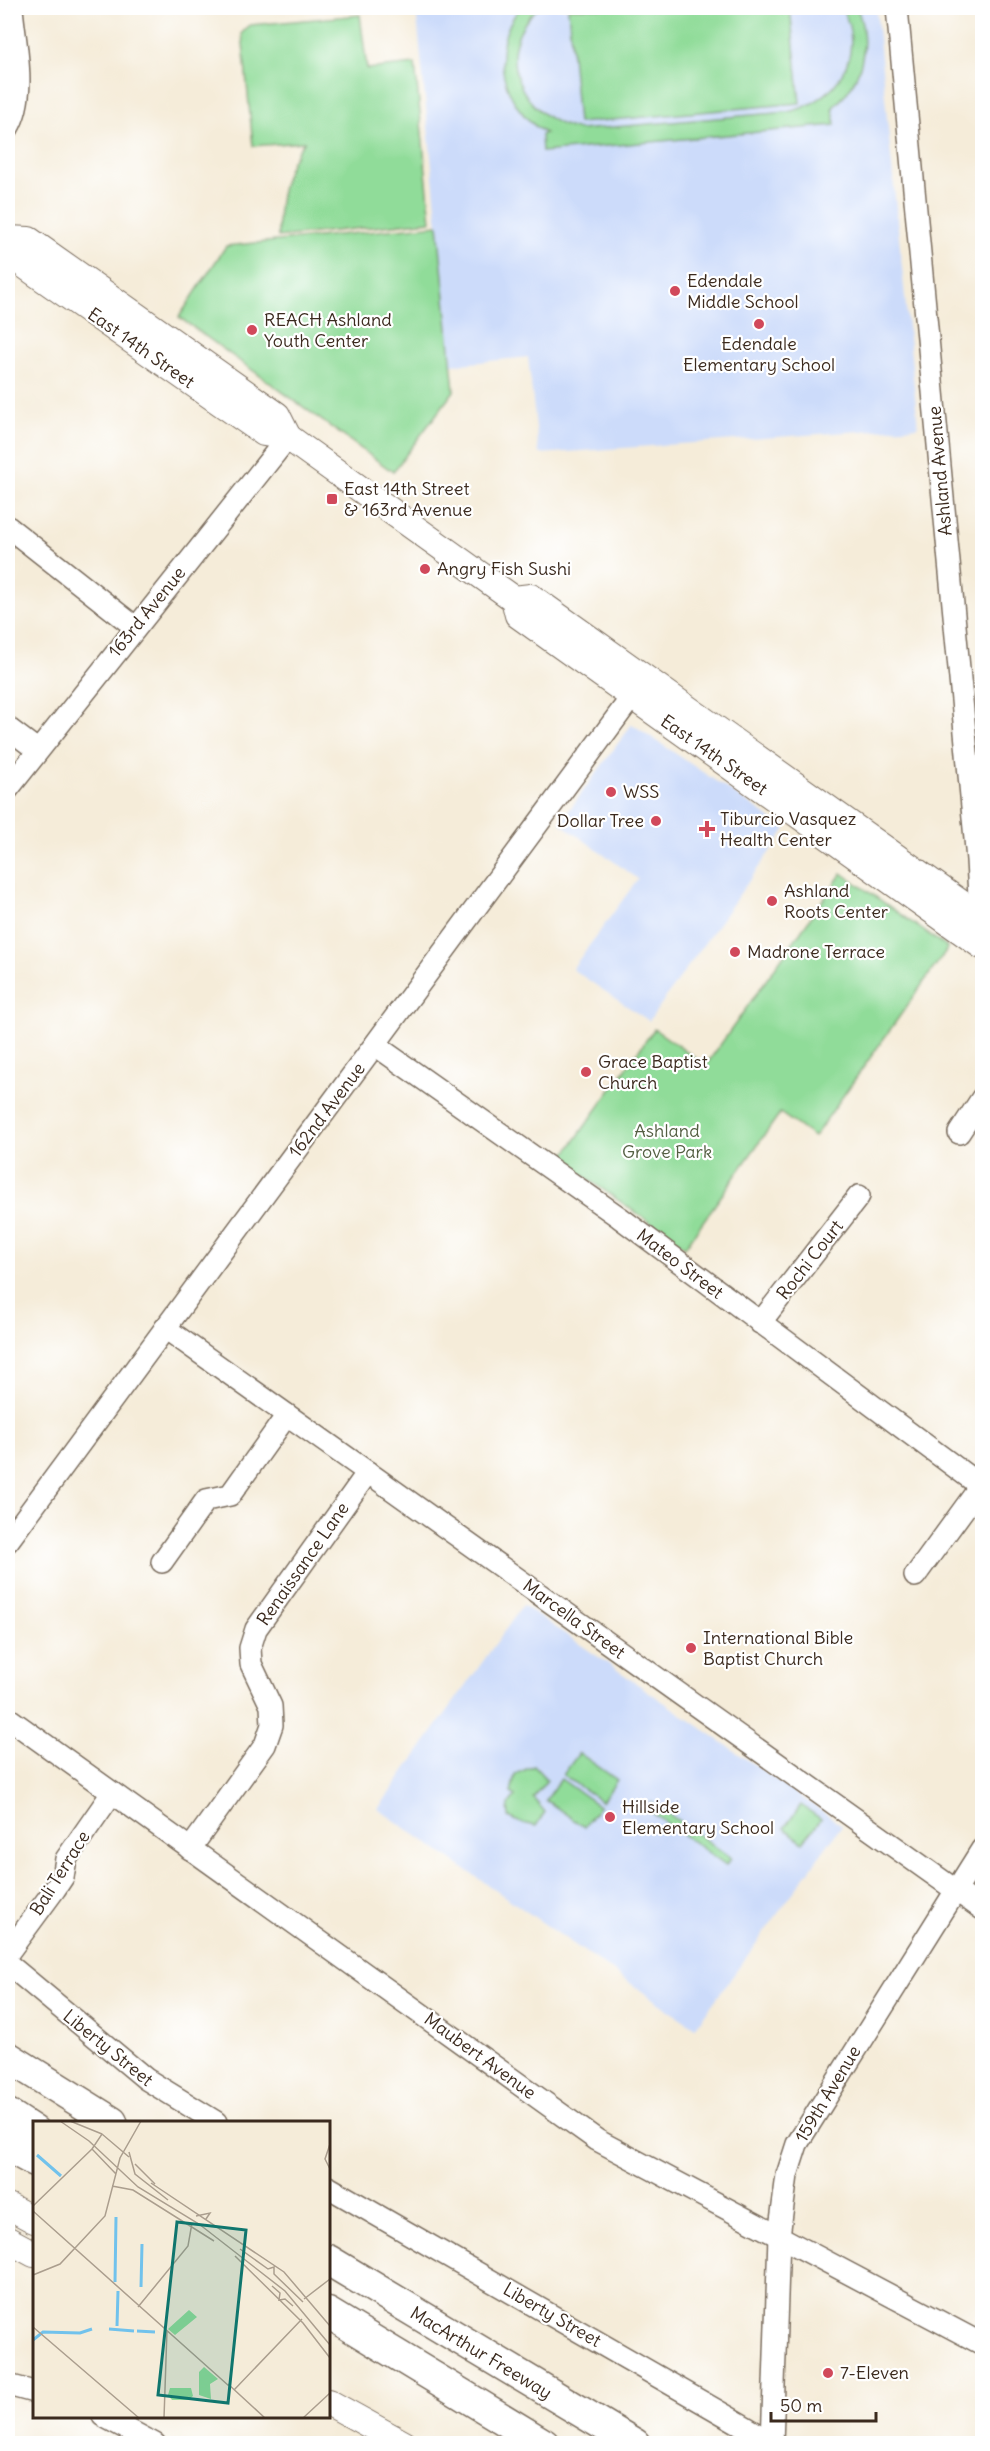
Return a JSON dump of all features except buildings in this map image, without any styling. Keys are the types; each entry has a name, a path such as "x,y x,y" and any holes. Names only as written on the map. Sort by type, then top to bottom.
{"highway":[{"path":"8,2057 110,2121"},
{"path":"8,2114 33,2130"},
{"path":"8,2147 33,2160"},
{"name":"MacArthur Freeway","path":"330,2261 635,2444"},
{"path":"330,2314 544,2444"}],"main road":[{"name":"East 14th Street","path":"8,239 13,257 264,433 288,437 514,599 531,597 639,688 975,927"},
{"path":"8,2206 33,2219"},
{"path":"8,2240 33,2253"},
{"path":"330,2403 404,2444"}],"street":[{"path":"8,128 17,106 18,84 12,8"},
{"name":"Ashland Avenue","path":"897,8 976,849 979,897 975,927"},
{"name":"163rd Avenue","path":"8,789 288,437"},
{"path":"8,527 135,627"},
{"name":"162nd Avenue","path":"8,1541 639,688"},
{"path":"8,728 37,750"},
{"name":"Mateo Street","path":"375,1045 619,1217 760,1323 981,1481"},
{"path":"959,1133 982,1098"},
{"name":"Rochi Court","path":"760,1323 859,1196"},
{"name":"Marcella Street","path":"165,1328 982,1909"},
{"path":"162,1562 206,1500 230,1495 287,1415"},
{"name":"Renaissance Lane","path":"190,1849 265,1745 272,1725 272,1706 251,1664 250,1648 256,1629 368,1472"},
{"path":"915,1576 977,1491 981,1481"},
{"name":"Maubert Avenue","path":"8,1718 597,2140 982,2344"},
{"name":"Bali Terrace","path":"8,1953 55,1889 63,1876 66,1859 112,1793"},
{"name":"159th Avenue","path":"773,2443 779,2236 787,2175 797,2144 982,1849"},
{"name":"Liberty Street","path":"8,1964 130,2068 177,2100 214,2121"},
{"name":"Liberty Street","path":"330,2188 773,2443"},
{"path":"8,2385 33,2392"},
{"path":"107,2418 155,2444"}],"shaded area":[{"name":"Edendale Middle School","path":"416,8 876,8 918,427 539,454 528,357 452,365"},
{"path":"632,724 786,829 649,1021 572,969 638,879 560,823"},
{"name":"Hillside Elementary School","path":"523,1605 842,1825 695,2028 378,1809"}],"green space":[{"path":"520,8 538,8 523,25 516,44 514,63 518,81 528,98 542,112 559,123 580,130 787,112 804,107 833,87 849,59 851,42 849,25 842,8 857,8 863,35 862,61 851,86 833,107 835,125 542,152 541,135 545,133 530,122 519,108 504,76 502,59 504,41 510,24"},
{"path":"568,8 790,8 800,103 578,123"},
{"path":"360,15 367,69 415,64 431,221 278,237 280,199 286,175 304,142 253,146 242,33 250,25"},
{"path":"438,225 454,391 393,472 179,317 226,246"},
{"name":"Ashland Grove Park","path":"842,873 948,948 814,1137 780,1113 685,1247 561,1160 654,1029 706,1065"},
{"path":"579,1753 617,1780 602,1802 563,1775"},
{"path":"534,1766 547,1780 533,1798 545,1812 536,1826 521,1823 509,1817 508,1805 515,1796 511,1793 515,1774"},
{"path":"561,1779 599,1806 584,1827 546,1800"},
{"path":"652,1802 731,1858 726,1865 647,1809"},
{"path":"801,1805 821,1819 803,1842 784,1828"}],"place":[{"name":"Edendale Middle School","path":"675,291"},
{"name":"Edendale Elementary School","path":"759,324"},
{"name":"REACH Ashland Youth Center","path":"252,330"},
{"name":"East 14th Street & 163rd Avenue","path":"332,499"},
{"name":"Angry Fish Sushi","path":"425,569"},
{"name":"WSS","path":"611,792"},
{"name":"Dollar Tree","path":"656,821"},
{"name":"Tiburcio Vasquez Health Center","path":"707,829"},
{"name":"Ashland Roots Center","path":"772,901"},
{"name":"Madrone Terrace","path":"735,952"},
{"name":"Grace Baptist Church","path":"586,1072"},
{"name":"International Bible Baptist Church","path":"691,1648"},
{"name":"Hillside Elementary School","path":"610,1817"},
{"name":"7-Eleven","path":"828,2373"}]}
